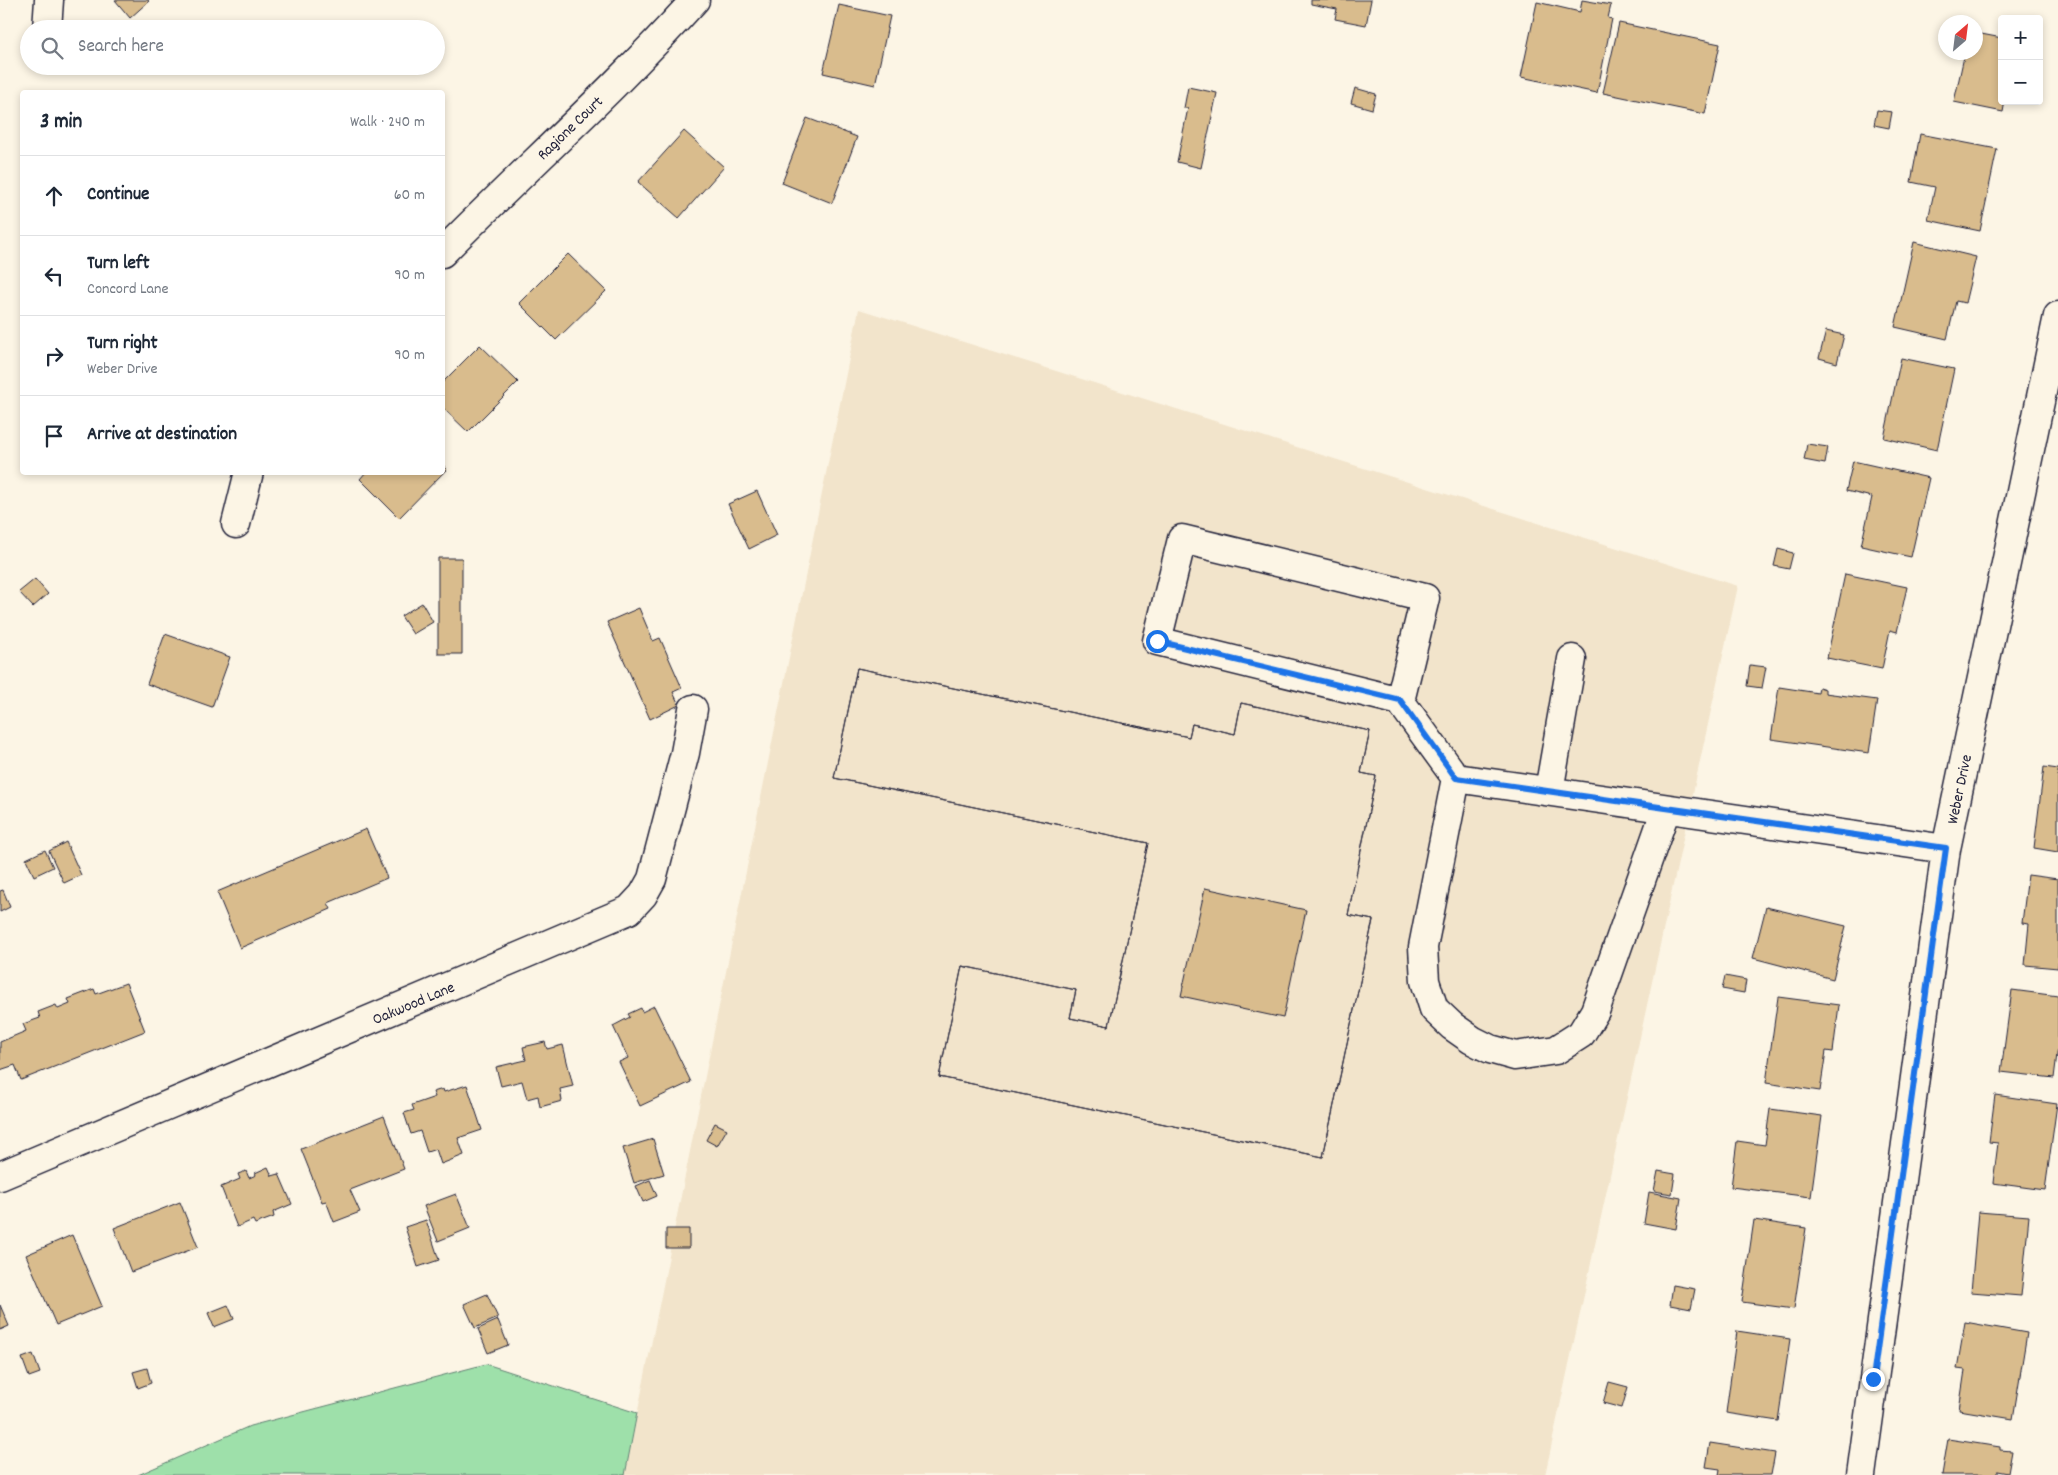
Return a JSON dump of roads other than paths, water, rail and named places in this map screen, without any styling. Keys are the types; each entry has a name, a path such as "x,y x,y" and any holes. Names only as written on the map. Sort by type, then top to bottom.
{"street":[{"path":"48,20 49,0"},
{"name":"Ragione Court","path":"445,250 655,44 695,0"},
{"name":"Weber Drive","path":"1861,1475 1946,848 2058,316"},
{"path":"236,524 248,475"},
{"path":"1400,700 1424,598 1182,539 1157,641 1400,700 1456,778 1946,848"},
{"path":"1549,792 1572,658"},
{"name":"Oakwood Lane","path":"0,1176 629,910 643,895 652,879 685,753 693,709"},
{"path":"1456,778 1422,947 1424,981 1434,1008 1452,1026 1490,1050 1515,1056 1556,1050 1581,1034 1595,1011 1666,809"}]}
